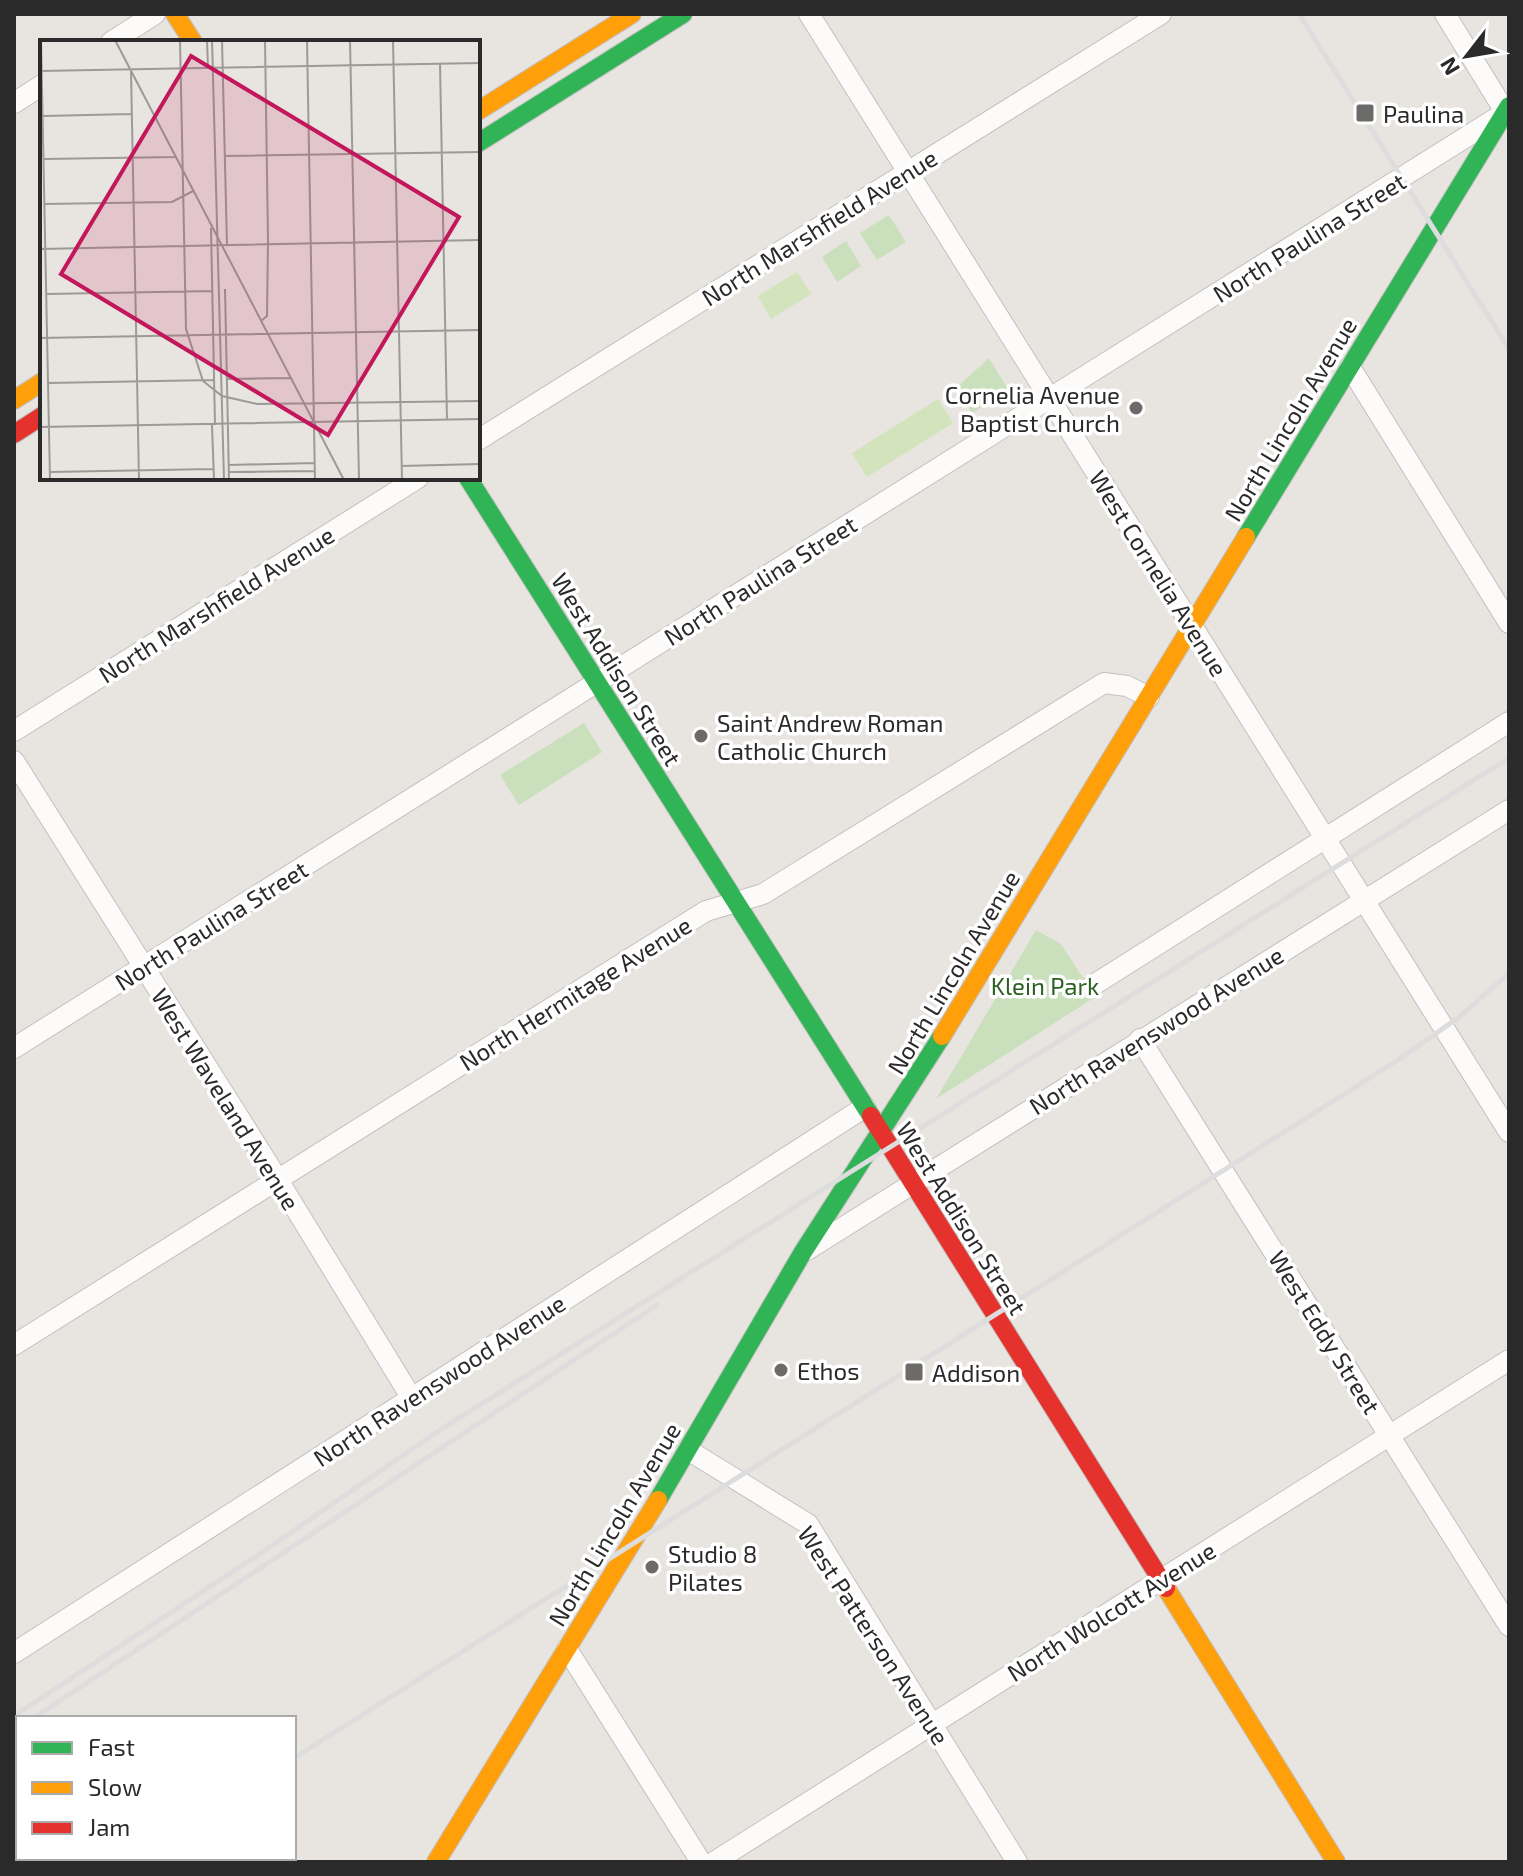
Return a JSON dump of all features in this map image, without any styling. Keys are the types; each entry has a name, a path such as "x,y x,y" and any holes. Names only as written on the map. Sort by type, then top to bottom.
{"main road":[{"path":"175,14 192,40"},
{"path":"480,110 632,14"},
{"path":"480,142 683,14"},
{"name":"North Lincoln Avenue","path":"436,1862 688,1450 803,1252 881,1133 1508,111"},
{"path":"14,400 40,383"},
{"path":"14,434 40,417"},
{"name":"West Addison Street","path":"469,480 737,902 1336,1862"}],"street":[{"path":"114,40 155,14"},
{"name":"West Cornelia Avenue","path":"809,14 1509,1132"},
{"name":"North Marshfield Avenue","path":"480,439 1161,14"},
{"path":"1445,14 1508,111"},
{"path":"14,103 40,86"},
{"name":"North Paulina Street","path":"14,1048 1508,111"},
{"path":"1350,367 1509,623"},
{"name":"North Marshfield Avenue","path":"14,731 415,480"},
{"name":"North Hermitage Avenue","path":"14,1345 706,911 763,894 1104,683 1127,686 1149,697"},
{"path":"1092,986 1509,722"},
{"name":"West Waveland Avenue","path":"14,761 411,1397"},
{"name":"North Ravenswood Avenue","path":"803,1252 1509,810"},
{"name":"West Eddy Street","path":"1140,1039 1509,1626"},
{"name":"North Ravenswood Avenue","path":"14,1653 865,1107"},
{"name":"North Wolcott Avenue","path":"714,1862 1509,1360"},
{"name":"West Patterson Avenue","path":"688,1450 808,1524 1017,1862"},
{"path":"567,1649 701,1862"}],"green space":[{"path":"889,215 906,242 877,260 860,233"},
{"path":"846,241 861,266 837,282 822,257"},
{"path":"797,272 811,294 771,319 758,296"},
{"path":"989,358 1009,391 972,413 956,388"},
{"path":"938,399 953,423 867,477 852,453"},
{"path":"584,723 602,752 519,805 500,775"},
{"name":"Klein Park","path":"1036,930 1061,944 1095,997 936,1099"}],"railway":[{"path":"1299,14 1509,349"},
{"path":"14,1716 440,1430 1509,758"},
{"path":"296,1757 1398,1060 1458,1018 1509,973"},
{"path":"37,1716 657,1305"}],"traffic: fast":[{"path":"480,142 683,14"},
{"path":"1246,537 1509,106"},
{"path":"469,480 871,1116"},
{"path":"658,1500 803,1252 942,1036"}],"traffic: slow":[{"path":"175,14 192,40"},
{"path":"480,110 632,14"},
{"path":"14,400 40,383"},
{"path":"942,1036 1246,537"},
{"path":"436,1862 658,1500"},
{"path":"1166,1588 1336,1862"}],"traffic: jam":[{"path":"14,434 40,417"},
{"path":"871,1116 1166,1588"}],"place":[{"name":"Paulina","path":"1365,113"},
{"name":"Cornelia Avenue Baptist Church","path":"1136,408"},
{"name":"Saint Andrew Roman Catholic Church","path":"701,736"},
{"name":"Ethos","path":"781,1370"},
{"name":"Addison","path":"914,1372"},
{"name":"Studio 8 Pilates","path":"652,1567"}]}
